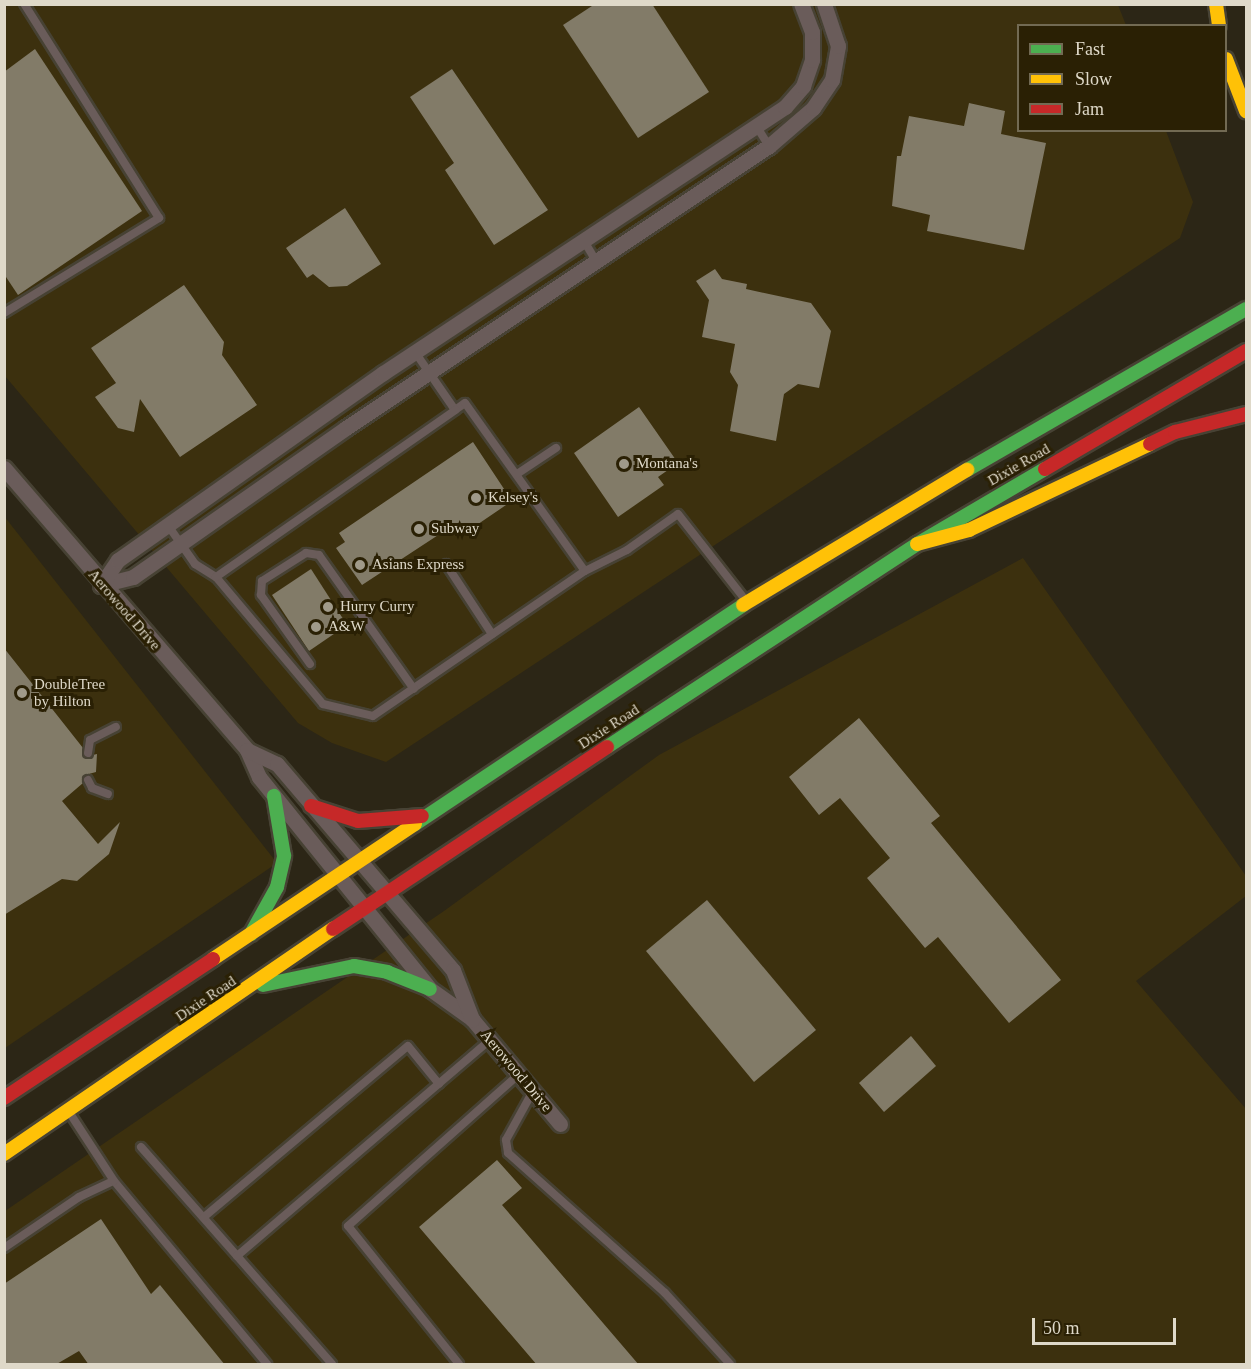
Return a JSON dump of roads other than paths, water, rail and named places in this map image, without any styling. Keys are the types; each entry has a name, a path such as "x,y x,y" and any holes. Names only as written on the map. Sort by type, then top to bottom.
{"main road":[{"path":"1216,4 1219,24"},
{"path":"1227,61 1246,111"},
{"name":"Dixie Road","path":"4,1098 250,936 747,602 905,505 1246,309"},
{"name":"Dixie Road","path":"4,1154 248,990 364,907 917,544 1246,351"},
{"path":"917,544 969,530 1175,432 1246,414"},
{"path":"250,936 277,887 284,856 274,796"},
{"path":"311,806 351,820 380,822 432,814"},
{"path":"248,990 354,966 387,972 430,989"}],"street":[{"path":"101,585 118,560 167,524 415,352 757,127 792,101 807,77 813,42 801,4"},
{"path":"101,585 134,577 430,372 768,146 813,108 832,80 838,46 824,4"},
{"name":"Aerowood Drive","path":"4,468 101,585 247,750 259,777 430,989 472,1018 560,1124"},
{"name":"Aerowood Drive","path":"247,750 277,764 453,970 472,1018"}],"lane":[{"path":"4,313 159,218 24,4"},
{"path":"757,127 768,146"},
{"path":"584,241 596,261"},
{"path":"415,352 455,410"},
{"path":"216,578 465,403 585,571"},
{"path":"517,474 556,448"},
{"path":"167,524 195,564 216,578 323,704 373,716 585,571 627,550 678,514 747,602"},
{"path":"310,664 261,595 262,581 306,553 319,555 414,689"},
{"path":"446,564 492,634"},
{"path":"88,753 90,740 116,727"},
{"path":"88,780 92,788 108,794"},
{"path":"237,1256 490,1040"},
{"path":"204,1217 408,1046 439,1084"},
{"path":"459,1365 348,1226 519,1074"},
{"path":"534,1090 506,1140 508,1154 665,1293 730,1365"},
{"path":"68,1111 114,1181 267,1365"},
{"path":"141,1147 332,1365"},
{"path":"4,1248 79,1197 114,1181"}],"place":[{"name":"Montana's","path":"624,464"},
{"name":"Kelsey's","path":"476,498"},
{"name":"Subway","path":"419,529"},
{"name":"Asians Express","path":"360,565"},
{"name":"Hurry Curry","path":"328,607"},
{"name":"A&W","path":"316,627"},
{"name":"DoubleTree by Hilton","path":"22,693"}]}
